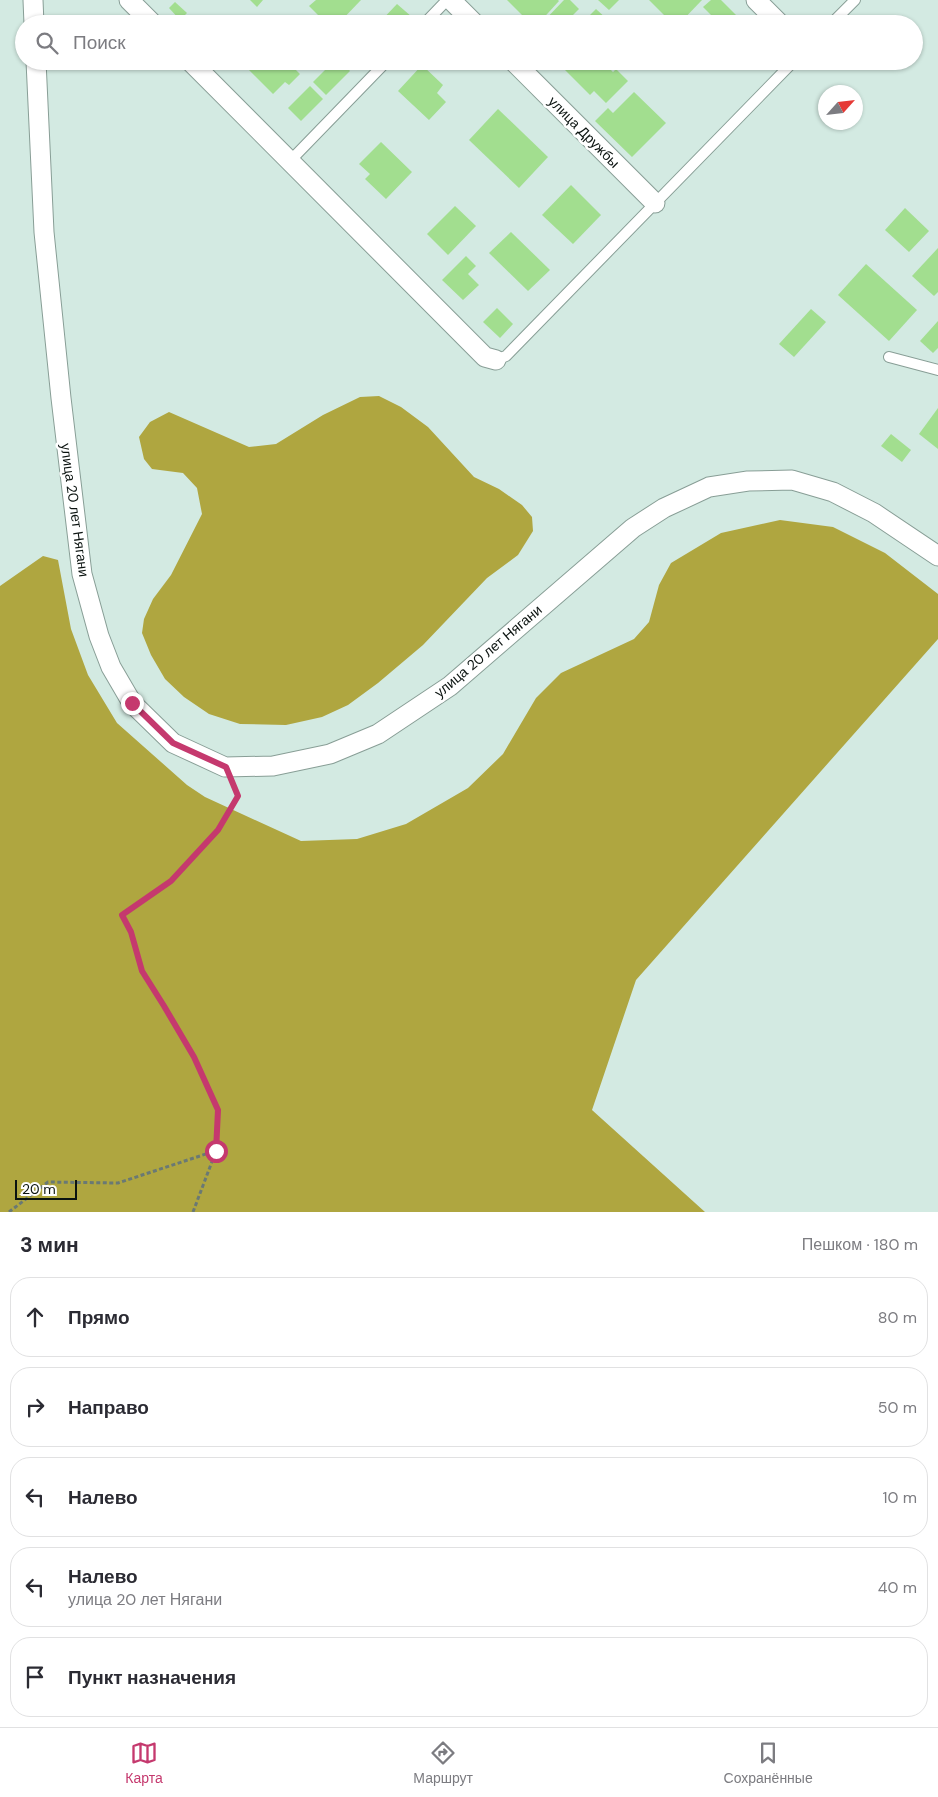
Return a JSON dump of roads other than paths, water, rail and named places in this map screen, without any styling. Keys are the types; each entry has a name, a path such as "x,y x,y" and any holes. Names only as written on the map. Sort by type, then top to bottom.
{"street":[{"path":"33,0 34,15"},
{"path":"129,0 143,15"},
{"path":"451,0 466,15"},
{"path":"756,0 771,15"},
{"name":"улица 20 лет Нягани","path":"36,70 44,232 61,398 84,583 99,636 111,667 132,703 173,743 226,767 273,766 330,754 378,734 450,686 633,528 664,508 709,488 748,481 792,480 833,492 874,513 938,556"},
{"path":"199,70 485,357 496,360"},
{"name":"улица Дружбы","path":"521,70 655,204"}],"lane":[{"path":"433,15 447,0"},
{"path":"840,15 855,0"},
{"path":"290,161 378,70"},
{"path":"496,360 506,356 785,70"},
{"path":"889,357 938,370"}]}
